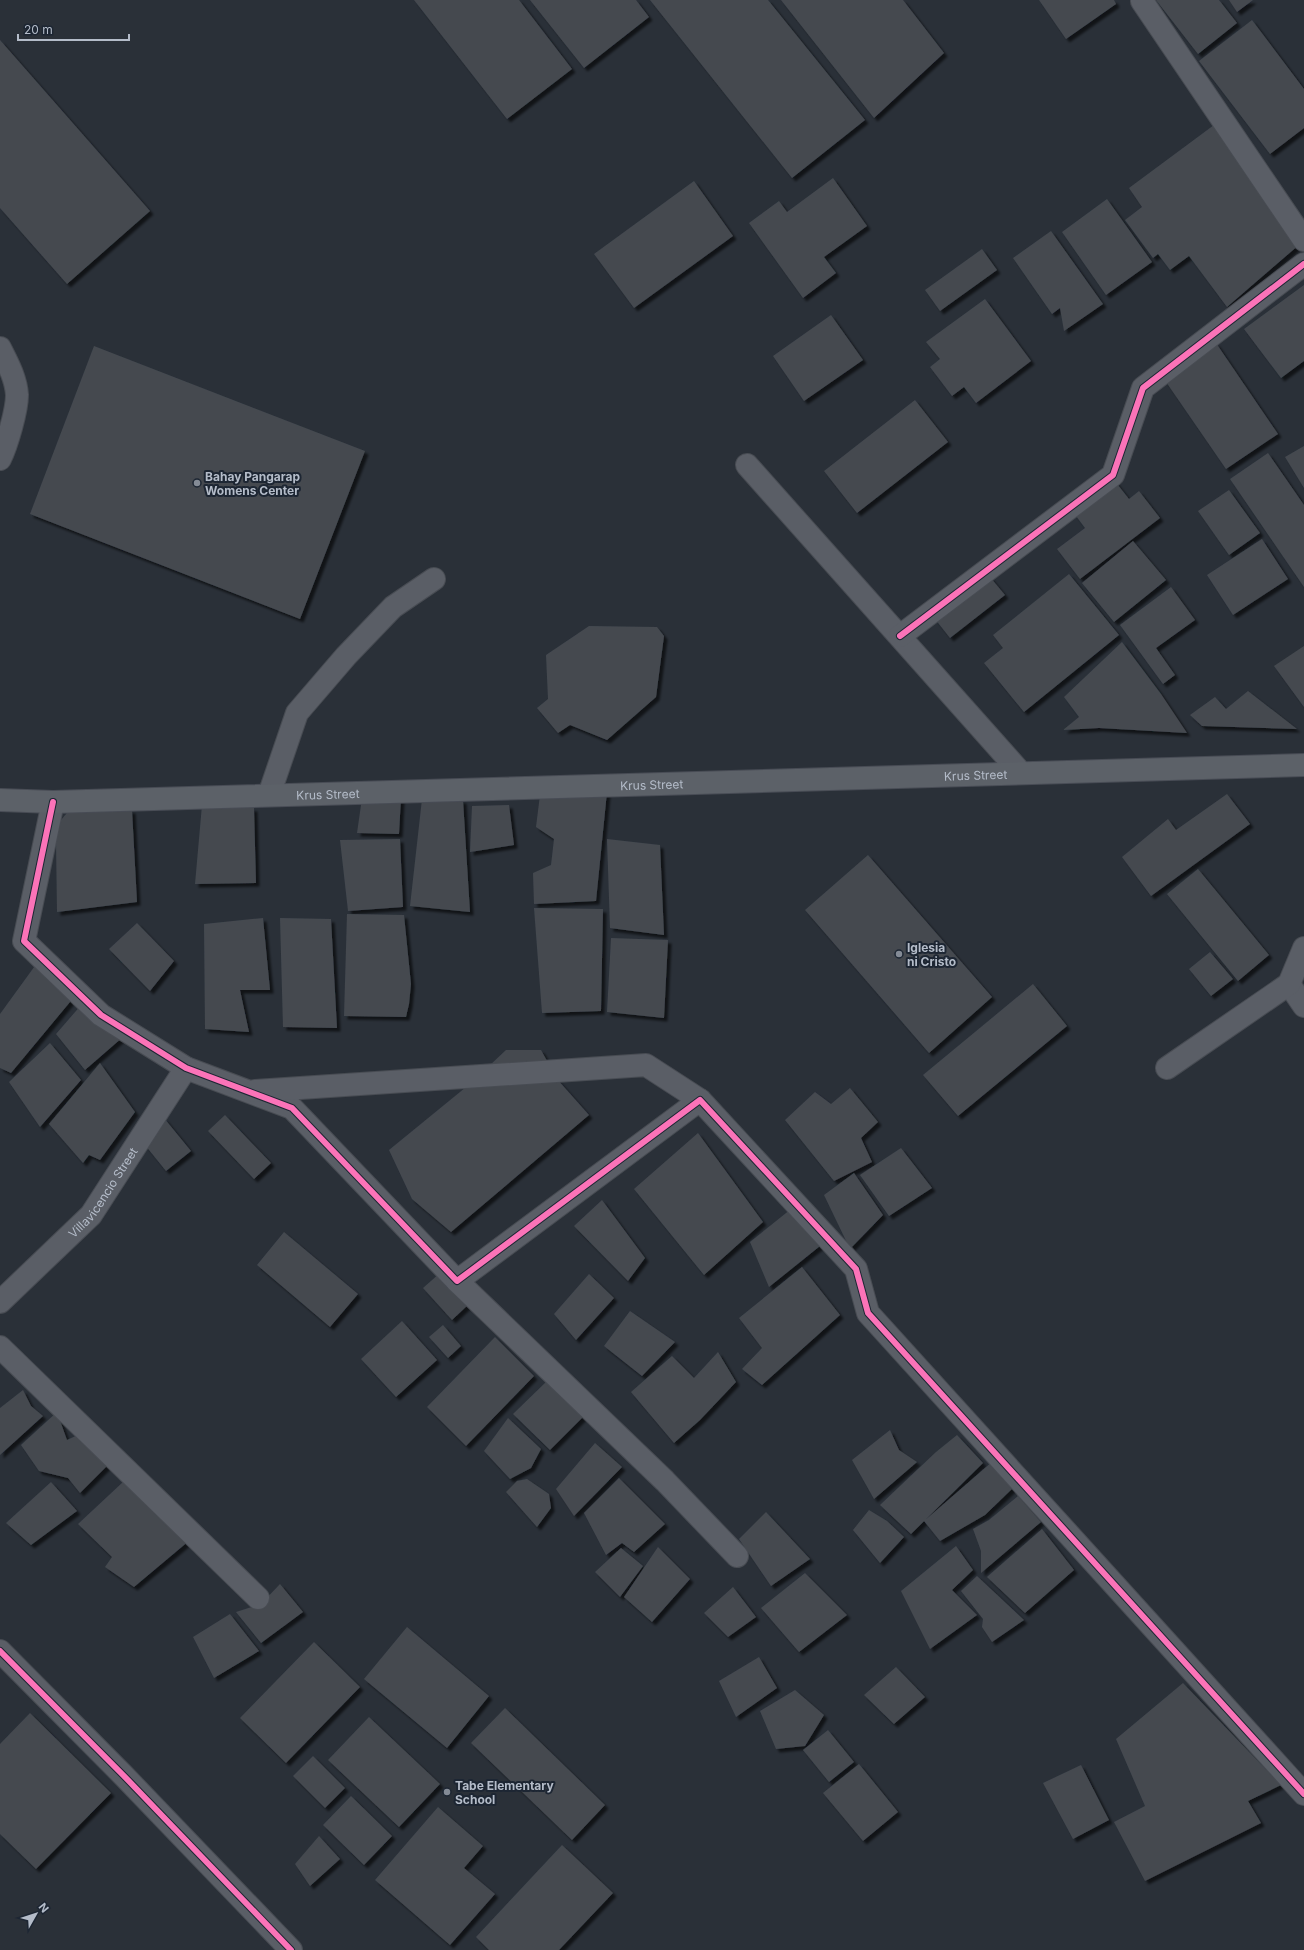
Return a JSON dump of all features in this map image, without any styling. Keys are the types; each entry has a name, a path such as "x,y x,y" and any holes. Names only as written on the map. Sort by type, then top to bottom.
{"main road":[{"name":"Krus Street","path":"0,800 53,802 1304,765"}],"street":[{"path":"1142,1 1304,240"},
{"path":"900,636 1113,475 1143,388 1304,264"},
{"path":"0,348 11,370 17,395 7,443 0,459"},
{"path":"747,465 1021,773"},
{"path":"269,795 297,712 346,656 393,607 434,579"},
{"path":"53,802 24,941 101,1015 186,1068 292,1108 457,1281 665,1482 737,1556"},
{"path":"1167,1068 1289,984 1304,948"},
{"path":"1289,984 1304,1006"},
{"path":"248,1091 646,1065 700,1100 856,1269 868,1313 1304,1794"},
{"name":"Villavicencio Street","path":"0,1302 91,1215 186,1068"},
{"path":"457,1281 700,1100"},
{"path":"0,1347 258,1598"},
{"path":"0,1651 124,1776 291,1950"}],"building":[{"path":"414,0 519,0 572,69 507,119"},
{"path":"530,0 636,0 649,17 584,68"},
{"path":"650,0 768,0 865,120 792,178"},
{"path":"781,0 903,0 944,53 874,118"},
{"path":"1039,0 1114,0 1116,4 1066,39"},
{"path":"1156,0 1219,0 1237,23 1198,54"},
{"path":"1229,0 1253,0 1237,12"},
{"path":"1252,20 1304,89 1304,128 1270,154 1199,61"},
{"path":"0,40 150,211 67,284 0,208"},
{"path":"1214,125 1300,244 1227,307 1189,256 1170,270 1158,254 1153,258 1125,220 1142,207 1129,188"},
{"path":"833,178 867,226 824,257 836,273 803,298 749,223 779,201 787,212"},
{"path":"694,181 733,236 634,308 594,254"},
{"path":"1107,199 1152,262 1106,295 1062,232"},
{"path":"1051,231 1103,304 1064,331 1060,308 1052,314 1013,258"},
{"path":"982,249 997,270 940,311 925,290"},
{"path":"1304,285 1304,361 1281,378 1244,329"},
{"path":"985,299 1031,361 976,403 964,387 952,396 930,367 940,359 926,342"},
{"path":"831,315 863,360 804,401 773,356"},
{"path":"1216,343 1278,434 1226,469 1164,379"},
{"name":"Bahay Pangarap Womens Center","path":"94,346 365,451 300,619 30,514"},
{"path":"915,400 948,442 857,513 824,471"},
{"path":"1304,446 1304,488 1285,457"},
{"path":"1268,453 1304,505 1304,587 1230,479"},
{"path":"1114,480 1129,499 1139,491 1160,518 1080,579 1057,549 1085,528 1073,512"},
{"path":"1229,490 1260,533 1229,555 1198,511"},
{"path":"1262,539 1288,579 1233,615 1207,575"},
{"path":"1133,541 1166,580 1114,622 1082,583"},
{"path":"1069,574 1119,635 1024,712 984,663 1003,648 993,635"},
{"path":"990,577 1005,595 950,638 935,619"},
{"path":"1171,587 1195,620 1156,648 1175,675 1163,684 1120,625"},
{"path":"589,626 657,627 664,636 656,697 607,740 570,725 558,733 537,708 548,699 546,655"},
{"path":"1122,642 1161,694 1187,733 1099,728 1063,730 1079,717 1064,697"},
{"path":"1304,646 1304,707 1274,666"},
{"path":"1248,691 1297,729 1202,726 1190,715 1215,697 1226,709"},
{"path":"607,792 596,901 534,904 533,873 551,865 554,839 536,827 540,795"},
{"path":"1227,794 1250,824 1151,896 1122,857 1168,819 1176,830"},
{"path":"362,798 401,798 399,834 357,833"},
{"path":"422,799 463,800 470,912 410,906"},
{"path":"202,805 254,808 256,883 195,884"},
{"path":"509,805 514,845 470,852 472,806"},
{"path":"71,808 132,810 137,902 57,912 56,842 61,820"},
{"path":"400,839 403,907 348,911 340,840"},
{"path":"607,839 660,845 664,935 610,928"},
{"name":"Iglesia ni Cristo","path":"868,855 992,997 929,1053 805,910"},
{"path":"1198,869 1269,955 1238,981 1167,894"},
{"path":"534,908 603,909 601,1011 542,1013"},
{"path":"347,914 404,915 411,984 406,1017 344,1016"},
{"path":"263,918 270,990 240,990 249,1032 205,1029 204,924"},
{"path":"280,918 331,919 337,1028 283,1027"},
{"path":"137,923 174,961 150,991 109,949"},
{"path":"611,938 668,940 664,1018 607,1012"},
{"path":"1210,952 1233,979 1211,996 1189,969"},
{"path":"37,963 75,996 11,1073 0,1068 0,1014"},
{"path":"1033,984 1067,1026 958,1116 923,1075"},
{"path":"82,1004 123,1037 85,1070 56,1034"},
{"path":"50,1043 81,1080 40,1127 9,1082"},
{"path":"506,1050 541,1050 557,1079 589,1115 451,1232 412,1199 389,1150 471,1083"},
{"path":"100,1063 135,1112 100,1160 89,1155 83,1163 49,1124"},
{"path":"850,1088 878,1122 861,1138 872,1162 834,1181 785,1120 815,1092 831,1104"},
{"path":"225,1115 271,1163 254,1179 208,1131"},
{"path":"164,1118 191,1151 166,1171 145,1145"},
{"path":"698,1133 763,1222 704,1275 634,1189"},
{"path":"901,1148 932,1188 889,1216 860,1175"},
{"path":"854,1173 883,1215 850,1249 824,1195"},
{"path":"602,1200 645,1258 628,1281 574,1226"},
{"path":"791,1209 825,1242 769,1287 750,1242"},
{"path":"284,1232 358,1294 330,1327 257,1265"},
{"path":"802,1267 840,1315 762,1385 742,1369 762,1348 739,1318"},
{"path":"440,1273 469,1304 452,1320 423,1288"},
{"path":"589,1274 614,1298 576,1340 554,1314"},
{"path":"630,1311 675,1342 642,1376 604,1346"},
{"path":"402,1321 437,1360 396,1397 361,1359"},
{"path":"443,1325 461,1346 448,1358 429,1337"},
{"path":"495,1337 534,1376 466,1446 427,1407"},
{"path":"718,1352 736,1382 700,1420 674,1443 631,1392 672,1356 694,1378"},
{"path":"547,1381 583,1417 550,1450 513,1414"},
{"path":"23,1390 31,1406 43,1416 0,1455 0,1408"},
{"path":"57,1412 67,1440 82,1433 110,1463 80,1493 68,1478 39,1471 21,1445"},
{"path":"508,1418 541,1449 531,1468 510,1479 484,1451"},
{"path":"890,1430 899,1450 917,1462 874,1499 852,1460"},
{"path":"957,1435 983,1463 911,1534 880,1505 936,1452"},
{"path":"595,1443 622,1467 574,1516 556,1489"},
{"path":"993,1461 1013,1488 985,1515 940,1541 924,1521"},
{"path":"619,1478 665,1524 634,1552 622,1543 606,1555 584,1513"},
{"path":"527,1479 549,1494 551,1508 537,1527 506,1492 517,1481"},
{"path":"51,1482 77,1511 31,1545 6,1523"},
{"path":"123,1482 190,1540 134,1587 105,1567 112,1557 78,1524"},
{"path":"1018,1496 1041,1522 981,1573 981,1551 973,1529 989,1520"},
{"path":"869,1510 887,1521 904,1537 880,1563 853,1530"},
{"path":"766,1512 810,1559 771,1586 739,1539"},
{"path":"1042,1529 1074,1570 1025,1613 987,1577"},
{"path":"956,1546 973,1570 952,1590 977,1615 930,1649 901,1591"},
{"path":"658,1547 690,1579 652,1622 624,1597"},
{"path":"621,1548 643,1566 620,1597 595,1572"},
{"path":"805,1573 847,1615 799,1652 761,1608"},
{"path":"977,1576 1024,1620 992,1642 982,1627 983,1619 961,1591"},
{"path":"280,1584 303,1612 261,1643 236,1612 261,1604"},
{"path":"733,1587 756,1617 728,1637 704,1613"},
{"path":"230,1614 259,1651 214,1678 193,1637"},
{"path":"407,1627 489,1696 447,1748 364,1679"},
{"path":"314,1642 360,1687 286,1763 240,1718"},
{"path":"759,1657 777,1688 736,1717 719,1681"},
{"path":"896,1667 925,1697 894,1724 864,1695"},
{"path":"1183,1683 1281,1785 1248,1801 1261,1823 1145,1881 1114,1822 1145,1806 1116,1739"},
{"path":"795,1690 824,1715 805,1746 776,1749 760,1711"},
{"path":"505,1708 605,1805 572,1840 471,1743"},
{"path":"30,1713 111,1793 36,1869 0,1834 0,1744"},
{"path":"369,1717 440,1784 399,1827 328,1760"},
{"path":"828,1730 854,1762 829,1782 803,1750"},
{"path":"313,1756 345,1788 325,1808 293,1776"},
{"path":"859,1764 898,1812 863,1841 823,1793"},
{"path":"1081,1765 1109,1820 1073,1839 1043,1783"},
{"path":"351,1796 392,1836 364,1865 323,1825"},
{"path":"438,1807 483,1846 464,1868 495,1894 450,1945 375,1880"},
{"path":"319,1836 340,1859 310,1886 295,1864"},
{"path":"562,1845 613,1893 559,1950 489,1950 476,1937"}],"cycle path":[{"path":"900,636 1113,475 1143,388 1304,264"},
{"path":"53,802 24,941 101,1015 186,1068 292,1108 457,1281 700,1100 856,1269 868,1313 1304,1794"},
{"path":"0,1651 124,1776 291,1950"}],"place":[{"name":"Bahay Pangarap Womens Center","path":"197,483"},
{"name":"Iglesia ni Cristo","path":"899,954"},
{"name":"Tabe Elementary School","path":"447,1792"}]}
